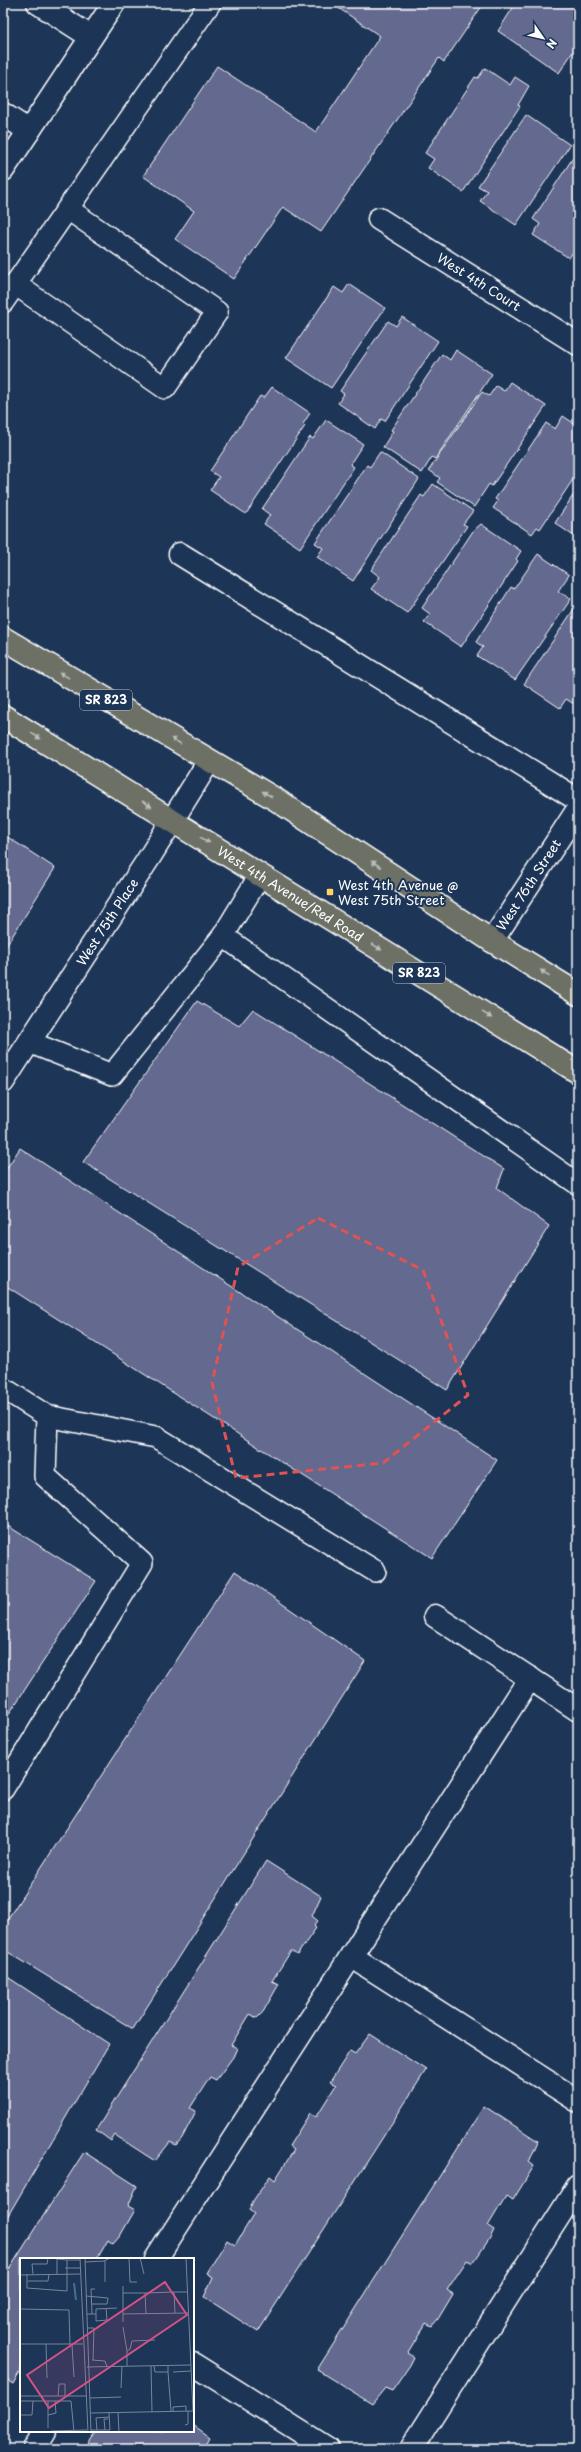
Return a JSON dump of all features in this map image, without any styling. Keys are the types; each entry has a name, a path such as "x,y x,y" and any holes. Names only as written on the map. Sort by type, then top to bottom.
{"main road":[{"name":"SR 823","path":"3,638 275,799 492,941 578,994"},
{"name":"West 4th Avenue/Red Road","path":"3,716 578,1072"}],"street":[{"path":"38,3 91,37"},
{"path":"3,170 114,3"},
{"path":"3,114 29,131"},
{"name":"West 4th Court","path":"380,219 578,344"},
{"path":"180,554 578,800"},
{"name":"West 75th Place","path":"3,1082 209,761"},
{"name":"West 76th Street","path":"492,941 578,809"},
{"path":"435,1616 578,1710"},
{"path":"157,2258 530,1678"},
{"path":"351,1956 578,2101"},
{"path":"411,2449 578,2186"},
{"path":"194,2365 328,2449"},
{"path":"34,2449 44,2432"}],"lane":[{"path":"3,302 210,3"},
{"path":"15,284 164,388 217,312 68,209"},
{"path":"29,1042 112,1075 223,936 260,875"},
{"path":"223,936 578,1184"},
{"path":"3,1388 47,1416 156,1437 375,1571"},
{"path":"3,1789 142,1563 45,1476 47,1416"}],"highlighted area":[{"path":"318,1218 423,1270 468,1395 383,1463 236,1478 212,1383 238,1267"}],"building":[{"path":"331,3 484,3 444,62 439,58 321,232 283,207 234,279 175,239 194,211 143,176 217,66 316,132 380,36"},
{"path":"516,3 578,3 578,44 559,73 498,31"},
{"path":"485,68 510,85 515,77 529,86 518,105 520,106 463,192 428,168 434,159 425,153 475,77 478,78"},
{"path":"578,71 578,81 574,78"},
{"path":"526,115 570,145 516,225 480,201 487,191 478,186"},
{"path":"578,150 578,244 569,258 533,235 540,224 533,219"},
{"path":"349,284 385,308 331,388 286,358 334,287 343,293"},
{"path":"402,317 438,341 385,421 381,419 375,429 338,403 344,394 340,391 388,321 396,326"},
{"path":"456,350 492,374 435,459 432,457 422,473 383,447 393,431 391,430 442,354 450,360"},
{"path":"510,382 546,406 492,486 489,484 474,507 437,482 440,478 429,470 482,392 489,396 496,386 504,391"},
{"path":"272,387 310,413 303,424 305,426 246,514 210,490 219,477 210,471 260,396 264,398"},
{"path":"563,416 578,426 578,472 540,529 537,527 532,534 493,508 498,501 495,499 546,423 555,429"},
{"path":"326,420 363,444 350,464 354,467 300,548 264,524 270,515 262,509 310,437 313,439"},
{"path":"380,452 419,479 353,581 317,557 323,548 315,543 367,465 370,467"},
{"path":"433,484 473,511 463,524 467,526 407,613 371,589 380,577 371,570 421,495 424,497"},
{"path":"578,488 578,539 555,523"},
{"path":"481,524 521,551 516,559 518,561 461,647 424,622 430,614 422,608 473,531"},
{"path":"538,554 569,575 558,591 571,599 515,680 477,656 483,647 476,642 511,587 514,589"},
{"path":"578,603 578,698 574,704 566,699 560,708 524,684"},
{"path":"3,834 55,868 3,951"},
{"path":"197,1001 239,1026 253,1009 504,1169 497,1188 549,1226 447,1390 83,1162"},
{"path":"20,1148 497,1460 432,1558 3,1284 3,1174"},
{"path":"3,1523 96,1581 3,1723"},
{"path":"235,1571 365,1661 133,2029 3,1949 3,1926"},
{"path":"266,1861 321,1896 312,1916 318,1921 314,1926 316,1928 297,1955 291,1951 272,1981 279,1984 263,2012 257,2018 250,2014 231,2045 237,2048 233,2057 216,2080 210,2077 190,2108 196,2111 182,2138 176,2145 170,2142 155,2161 115,2135 111,2141 96,2130"},
{"path":"3,1974 109,2044 3,2224"},
{"path":"370,2034 426,2070 258,2332 204,2297 213,2277 207,2273 227,2240 235,2245 254,2214 249,2210 253,2201 270,2176 275,2180 294,2150 289,2146 310,2113 316,2117 336,2085 330,2082 350,2051 355,2054"},
{"path":"484,2106 538,2141 529,2162 534,2166 513,2200 506,2196 488,2226 494,2230 473,2263 467,2260 447,2290 453,2294 438,2319 432,2326 426,2323 408,2353 414,2357 410,2365 392,2391 385,2388 372,2404 317,2370"},
{"path":"84,2152 137,2186 128,2206 135,2210 120,2236 113,2244 108,2240 98,2258 20,2258 20,2374 19,2373 13,2384 3,2378 3,2279"},
{"path":"194,2427 210,2438 206,2445 212,2449 84,2448 94,2432 194,2432"}],"place":[{"name":"West 4th Avenue @ West 75th Street","path":"330,892"}]}
